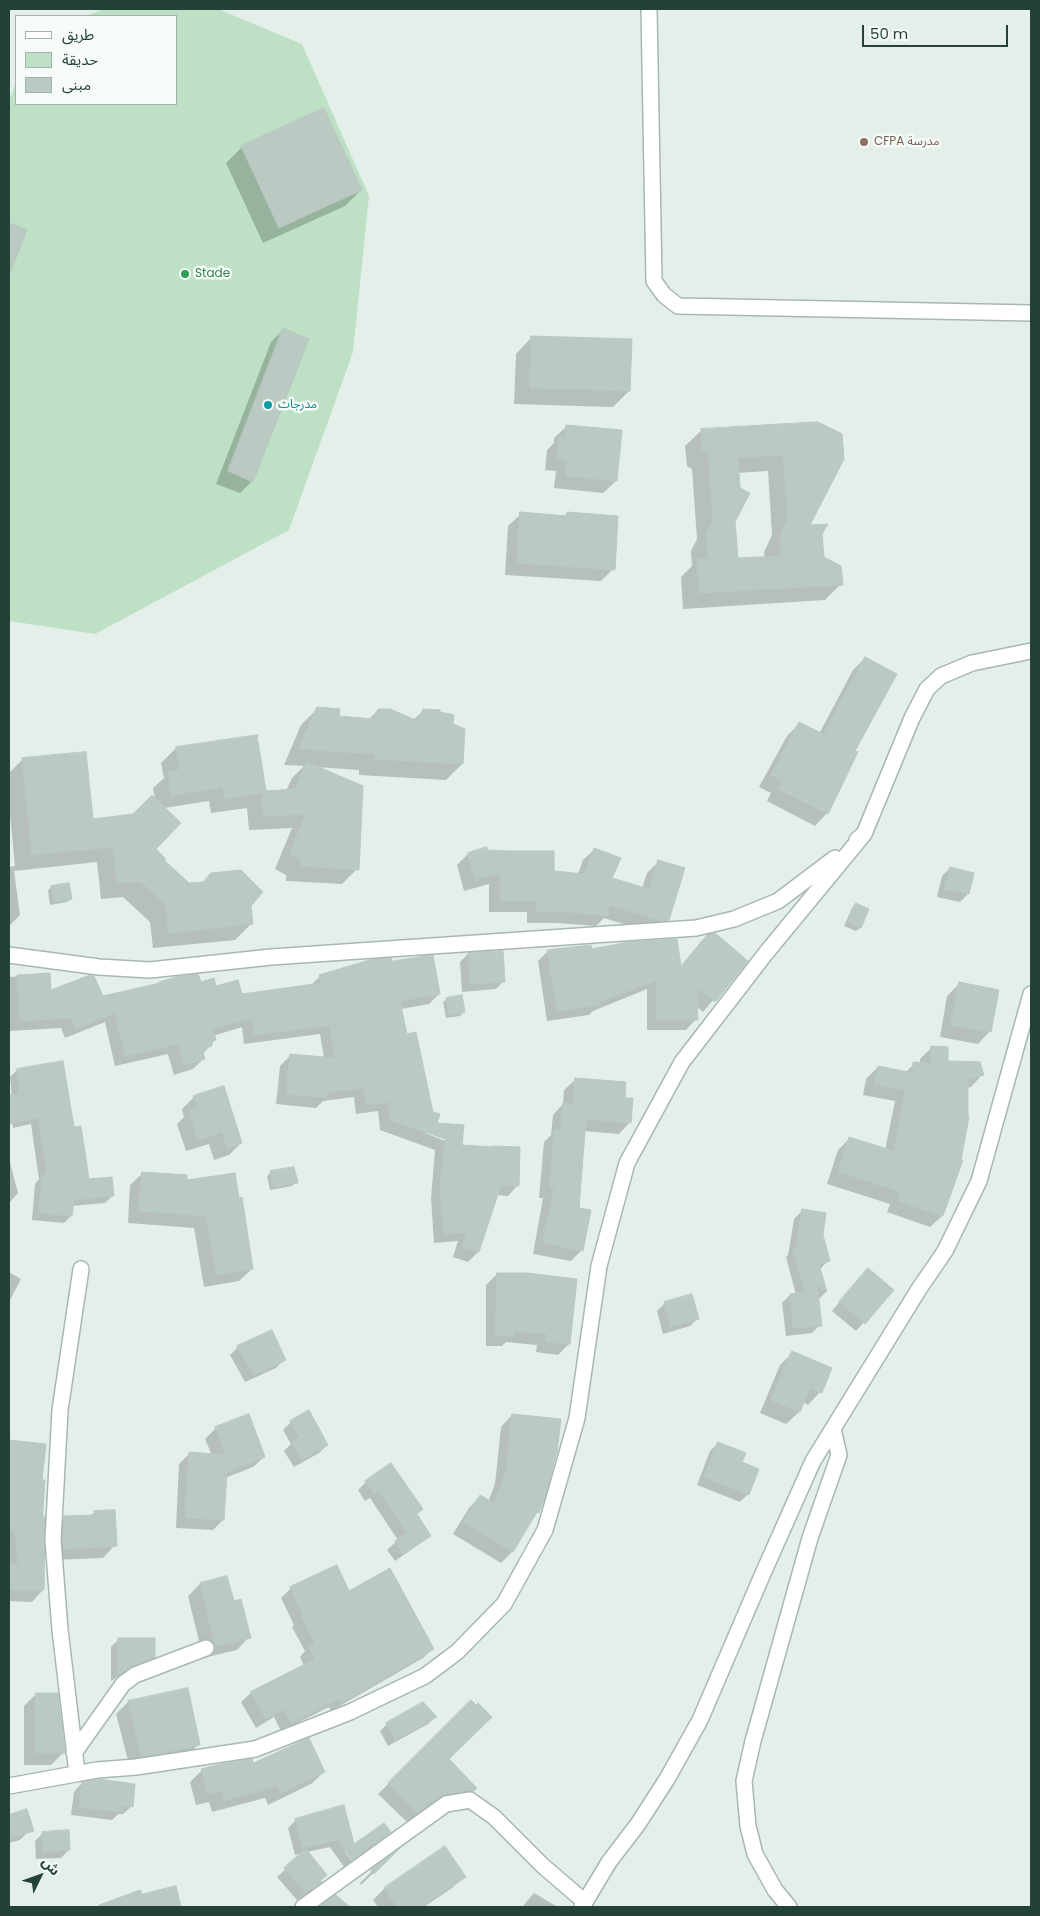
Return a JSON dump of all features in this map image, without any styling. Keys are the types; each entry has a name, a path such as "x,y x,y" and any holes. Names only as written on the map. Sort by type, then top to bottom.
{"street":[{"path":"649,9 654,281 664,295 678,306 1031,313"},
{"path":"9,1786 77,1773 136,1767 255,1749 342,1716 426,1676 457,1652 504,1604 545,1530 577,1418 599,1266 627,1163 682,1062 766,953 864,834 912,718 927,688 941,676 972,663 1031,652"},
{"path":"9,955 150,970 280,956 696,928 734,919 778,901 819,871 864,834"},
{"path":"303,1907 446,1804 470,1800 494,1817 583,1904 609,1862 638,1824 667,1779 700,1720 813,1461 919,1289 945,1251 979,1181 1031,994"},
{"path":"77,1773 60,1630 53,1540 60,1410 82,1269"},
{"path":"789,1907 775,1890 755,1854 748,1826 744,1781 753,1741 810,1538 839,1455 833,1429"},
{"path":"74,1753 123,1684 135,1675 206,1648"}],"green space":[{"name":"Stade","path":"104,9 218,9 302,44 369,196 353,352 289,530 95,634 9,621 9,101 15,85 15,105 178,105 178,15 89,15"}],"building":[{"path":"324,108 362,190 279,228 241,146"},
{"path":"9,223 27,230 10,273 9,273"},
{"name":"مدرجات","path":"283,328 309,339 253,482 228,471"},
{"path":"531,336 632,339 630,391 530,388"},
{"path":"818,422 842,434 844,459 810,525 828,524 822,534 824,557 841,566 843,585 699,593 697,559 708,559 706,534 713,522 708,452 702,450 701,429","holes":["783,455 788,518 780,534 781,556 738,558 735,522 750,493 740,488 738,458"]},
{"path":"566,425 622,430 617,481 566,476 567,460 557,458 559,436 565,437"},
{"path":"520,512 567,516 567,512 618,516 615,570 517,563"},
{"path":"865,657 897,674 855,751 858,752 828,814 778,789 783,781 771,775 799,722 823,734"},
{"path":"317,707 340,709 339,716 373,719 378,709 390,709 418,721 423,709 440,710 440,712 454,715 453,724 465,729 463,764 375,759 375,754 299,749"},
{"path":"258,735 257,740 266,791 295,789 307,762 363,786 359,870 300,866 301,860 289,854 306,814 263,816 262,793 225,799 223,787 171,795 168,772 179,770 176,747"},
{"path":"86,752 93,819 133,814 152,795 181,823 156,849 165,858 165,861 189,883 203,882 211,873 241,870 263,892 251,906 253,924 168,933 166,905 140,881 117,883 113,847 32,855 22,758"},
{"path":"487,847 487,850 554,851 554,871 584,874 594,848 621,858 612,878 649,889 658,860 685,868 669,920 662,921 609,905 608,916 569,912 537,912 537,901 500,901 500,873 475,880 468,853"},
{"path":"950,867 974,873 969,894 945,889"},
{"path":"69,883 72,899 54,902 51,886"},
{"path":"856,903 869,909 861,928 847,922"},
{"path":"715,933 748,961 715,1002 697,988 698,1020 657,1020 657,980 600,1002 601,1005 557,1011 547,950 591,945 592,949 629,942 677,939 681,966 707,935"},
{"path":"503,951 505,982 470,984 468,953"},
{"path":"433,955 440,994 400,1001 407,1034 416,1032 433,1112 440,1114 437,1123 464,1125 462,1145 520,1147 519,1186 501,1185 479,1252 462,1247 467,1232 444,1234 440,1187 445,1139 390,1120 388,1102 366,1105 364,1088 328,1092 328,1098 286,1094 290,1054 335,1058 330,1025 254,1035 252,1018 213,1029 216,1040 212,1040 212,1046 202,1049 205,1059 184,1065 178,1044 125,1056 115,1013 76,1028 71,1018 20,1021 17,975 50,973 51,990 90,975 94,976 103,996 160,983 176,977 198,974 201,982 214,978 216,986 238,980 242,994 321,983 319,975 373,959 391,958 392,961"},
{"path":"959,982 999,990 991,1032 951,1025"},
{"path":"462,995 465,1012 449,1015 446,998"},
{"path":"931,1046 948,1047 948,1061 980,1062 984,1075 968,1079 969,1117 961,1160 963,1160 943,1216 898,1201 901,1192 838,1172 849,1137 894,1151 905,1090 874,1084 878,1066 913,1073 913,1062 931,1063"},
{"path":"63,1061 74,1127 81,1126 89,1179 112,1177 114,1196 74,1200 72,1216 39,1213 42,1175 47,1175 38,1117 9,1124 9,1095 19,1094 17,1069"},
{"path":"575,1078 626,1082 625,1098 633,1098 631,1123 586,1119 579,1208 591,1210 583,1251 543,1243 554,1188 550,1187 554,1130 561,1130 563,1103 573,1104"},
{"path":"224,1086 242,1143 227,1148 222,1132 198,1140 189,1111 197,1108 193,1096"},
{"path":"294,1167 298,1183 274,1187 270,1171"},
{"path":"142,1172 187,1175 187,1180 235,1173 239,1198 242,1197 253,1269 216,1275 206,1216 139,1211"},
{"path":"802,1209 826,1213 823,1235 830,1261 819,1264 827,1292 817,1284 822,1326 793,1328 790,1294 805,1292 793,1248 796,1247"},
{"path":"868,1268 894,1290 865,1324 839,1302"},
{"path":"497,1273 527,1273 577,1279 570,1344 546,1342 547,1334 514,1331 514,1336 496,1335"},
{"path":"692,1294 699,1319 671,1327 664,1302"},
{"path":"272,1330 286,1360 254,1375 237,1346"},
{"path":"792,1351 832,1368 822,1393 810,1388 800,1412 771,1400"},
{"path":"309,1410 328,1445 302,1460 291,1442 300,1437 290,1421"},
{"path":"249,1414 265,1457 227,1472 224,1520 185,1518 189,1452 226,1455 215,1427"},
{"path":"512,1414 561,1419 557,1452 545,1497 539,1513 537,1512 513,1552 463,1522 480,1495 494,1503 506,1472"},
{"path":"9,1440 46,1444 42,1480 45,1480 43,1510 43,1517 45,1517 44,1590 9,1590 9,1563 18,1564 15,1532 9,1531"},
{"path":"718,1442 746,1453 742,1462 759,1469 749,1495 704,1477"},
{"path":"391,1463 423,1509 417,1514 431,1536 403,1554 395,1541 407,1533 379,1491 374,1494 365,1481"},
{"path":"115,1510 117,1546 63,1549 64,1516 94,1515 94,1511"},
{"path":"337,1565 349,1591 390,1568 434,1649 341,1703 339,1699 291,1723 284,1709 266,1719 250,1692 315,1659 308,1646 315,1643 301,1616 303,1615 290,1587"},
{"path":"227,1576 234,1601 241,1599 251,1638 215,1646 200,1583"},
{"path":"118,1638 155,1638 155,1658 118,1674"},
{"path":"188,1688 200,1745 142,1757 128,1701"},
{"path":"36,1693 58,1693 65,1753 36,1753"},
{"path":"471,1700 476,1705 478,1703 492,1717 449,1759 477,1788 473,1792 468,1791 441,1796 417,1813 388,1783"},
{"path":"423,1702 437,1717 395,1740 386,1723"},
{"path":"309,1738 325,1772 281,1793 277,1786 224,1801 222,1791 208,1794 201,1769 252,1759 253,1763"},
{"path":"98,1779 135,1784 133,1807 122,1805 122,1812 79,1807 82,1782"},
{"path":"344,1805 354,1844 384,1823 391,1832 352,1860 338,1840 302,1848 295,1819"},
{"path":"27,1809 34,1831 9,1838 9,1815"},
{"path":"69,1830 70,1850 43,1852 42,1832"},
{"path":"445,1846 466,1877 421,1907 397,1907 384,1888"},
{"path":"400,1848 374,1874 371,1870"},
{"path":"306,1849 327,1875 320,1881 322,1882 306,1893 284,1868"},
{"path":"176,1886 181,1907 99,1907 99,1905 140,1890 142,1894"},
{"path":"336,1895 350,1907 319,1907"}],"place":[{"name":"CFPA مدرسة","path":"864,142"},
{"name":"Stade","path":"185,274"},
{"name":"مدرجات","path":"268,405"}]}
